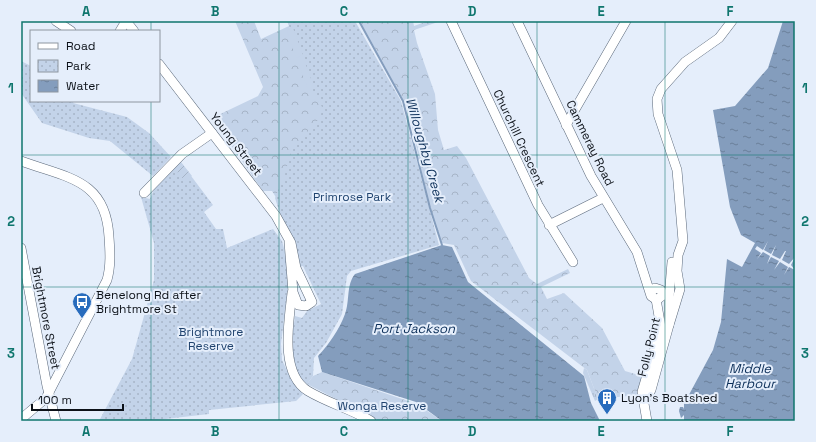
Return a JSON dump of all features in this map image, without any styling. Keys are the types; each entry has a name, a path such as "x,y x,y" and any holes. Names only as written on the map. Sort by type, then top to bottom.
{"street":[{"path":"56,21 70,30"},
{"path":"121,30 126,21 133,30"},
{"name":"Churchill Crescent","path":"451,21 538,205 573,262"},
{"name":"Cammeray Road","path":"517,21 591,176 637,252 645,273 662,293"},
{"path":"566,125 626,21"},
{"path":"669,325 680,290 677,271 678,255 683,241 677,170 658,114 657,99 662,87 685,62 719,38 732,21"},
{"name":"Young Street","path":"160,65 276,216 289,242 291,243 296,268 312,302 306,306 298,305 292,292 289,242"},
{"path":"144,193 182,154 212,132"},
{"path":"21,161 86,185 102,203 108,222 110,270 107,280 46,398 21,419"},
{"path":"549,224 603,198"},
{"name":"Brightmore Street","path":"21,248 48,392 56,421"},
{"path":"662,293 673,258 678,255"},
{"path":"292,292 288,346 290,362 298,380 307,391 371,421"},
{"name":"Folly Point","path":"643,396 651,390 669,325 662,293"},
{"name":"Folly Point","path":"647,421 643,396 661,328 662,293"}],"green space":[{"path":"235,21 254,21 261,39 289,26 325,110 277,199 272,191 263,191 212,118 258,96 263,87"},
{"name":"Primrose Park","path":"287,21 355,21 401,101 439,245 351,271 347,276 342,314 326,343 314,358 313,376 307,384 300,377 293,361 292,343 295,316 302,318 307,311 321,304 303,266 297,268 275,198 284,177 292,149 319,119 323,109 303,72 298,50"},
{"path":"360,21 413,21 414,26 428,21 441,21 414,30 417,43 435,94 438,130 444,150 457,146 466,158 529,278 537,284 568,269 570,273 541,287 547,299 564,293 602,328 625,371 642,376 638,395 598,399 587,370 471,281 454,245 442,243 429,207 410,117 404,101"},
{"path":"293,28 303,55 296,58 287,30"},
{"path":"304,60 314,87 308,89 298,62"},
{"path":"21,61 30,66 30,102 74,102 127,117 149,133 171,157 153,176 110,141 89,138 42,123 21,93"},
{"name":"Brightmore Reserve","path":"179,160 213,205 204,212 216,229 223,229 227,248 273,229 282,241 288,264 288,285 281,344 282,360 292,381 303,394 296,401 209,410 209,414 148,421 99,421 132,359 154,280 154,243 141,197 150,199 155,187"},
{"path":"181,162 192,176 185,181 174,168"},
{"path":"584,368 587,370 598,399 595,401 583,373"},
{"name":"Wonga Reserve","path":"322,372 417,404 442,421 379,421 307,384 313,376"}],"water":[{"name":"Middle Harbour","path":"783,21 795,21 795,421 684,421 684,415 681,418 679,411 680,407 683,407 684,409 684,404 713,350 721,322 727,259 742,267 755,243 741,235 730,207 713,110 735,106 768,68"},
{"name":"Port Jackson","path":"442,245 452,247 468,282 584,376 591,403 600,421 442,421 416,402 322,372 318,356 326,347 343,320 350,283 355,274"}],"pier":[{"path":"768,241 764,250 771,254 776,245 772,255 780,259 786,251 782,260 789,264 795,257 791,265 795,270 789,267 784,275 788,267 780,262 774,270 779,261 771,257 767,264 770,256 763,252 757,259 761,253 755,249 757,246 763,250"}],"waterway":[{"name":"Willoughby Creek","path":"359,21 403,101 430,208 442,245"}],"place":[{"name":"Benelong Rd after Brightmore St","path":"82,319"},
{"name":"Lyon's Boatshed","path":"607,415"}]}
